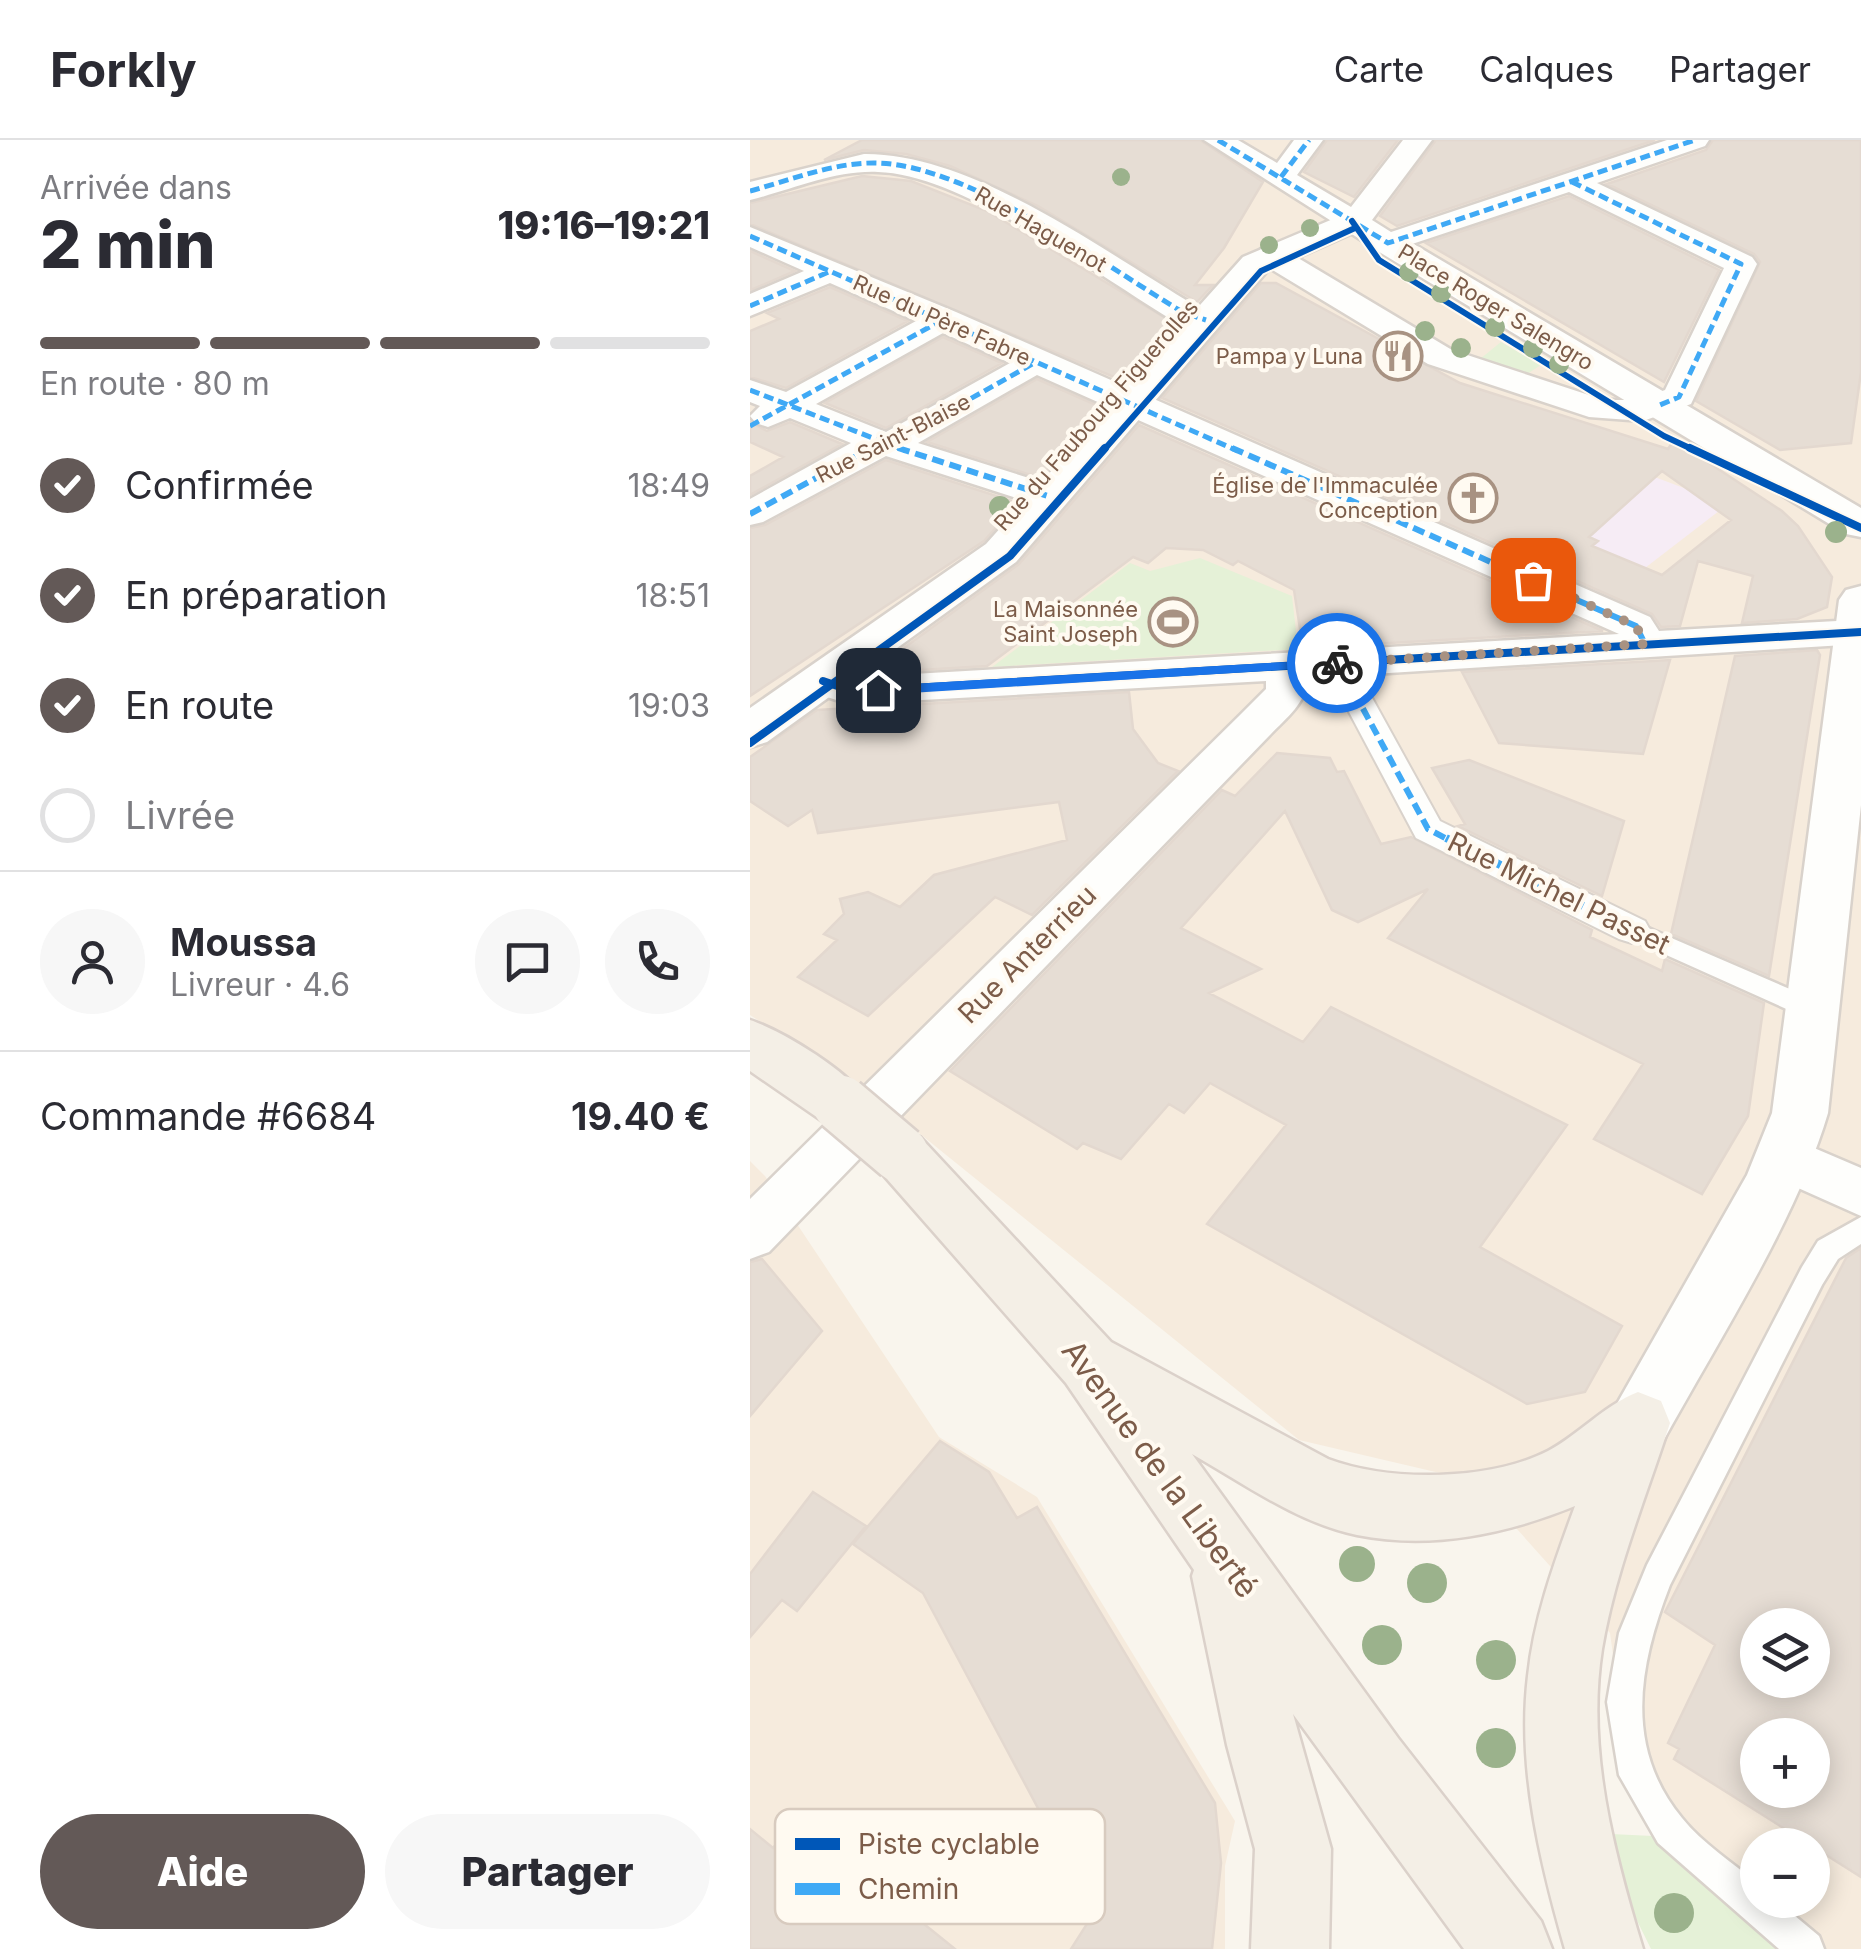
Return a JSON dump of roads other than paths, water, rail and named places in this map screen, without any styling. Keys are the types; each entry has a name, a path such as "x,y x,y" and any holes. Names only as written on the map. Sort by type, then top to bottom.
{"main road":[{"name":"Avenue de la Liberté","path":"750,1042 840,1104 900,1154 1088,1362 1436,1851 1513,1949"},
{"path":"1088,1362 1219,1430 1310,1484 1356,1502 1469,1507 1565,1478 1638,1423"},
{"path":"1604,1949 1560,1748 1563,1676 1574,1619 1638,1423"},
{"path":"1221,1554 1264,1745 1293,1849 1290,1949"}],"street":[{"name":"Place Roger Salengro","path":"1218,140 1861,525"},
{"path":"1281,177 1309,140"},
{"path":"1352,220 1365,211 1418,140"},
{"path":"1388,244 1696,140"},
{"name":"Rue Haguenot","path":"750,192 865,163 890,164 950,178 984,193 1184,313 1206,320"},
{"path":"1572,182 1741,264 1679,397 1660,405"},
{"name":"Rue du Faubourg Figuerolles","path":"750,731 1001,552 1255,264 1352,220"},
{"name":"Rue du Père Fabre","path":"750,236 1636,626 1645,644"},
{"name":"Place Roger Salengro","path":"1272,256 1440,357 1601,410 1643,411 1660,405"},
{"path":"750,306 831,271"},
{"path":"750,426 944,319"},
{"name":"Rue Saint-Blaise","path":"750,514 867,449 888,446 1036,362"},
{"path":"750,390 888,446 1051,496"},
{"path":"823,681 849,690 878,690 1645,644 1859,622 1800,1113 1786,1158 1638,1423"},
{"name":"Rue Michel Passet","path":"1311,665 1354,692 1428,830 1632,930"},
{"name":"Rue Anterrieu","path":"750,1234 1311,665"},
{"path":"1786,1158 1861,1193"}],"lane":[{"name":"Rue Michel Passet","path":"1632,930 1811,1009"},
{"path":"1806,1949 1670,1831 1636,1774 1623,1702 1635,1633 1658,1576 1812,1276 1828,1250 1861,1229"}],"place":[{"name":"Pampa y Luna","path":"1398,356"},
{"name":"Église de l'Immaculée Conception","path":"1473,498"},
{"name":"La Maisonnée Saint Joseph","path":"1173,622"}]}
